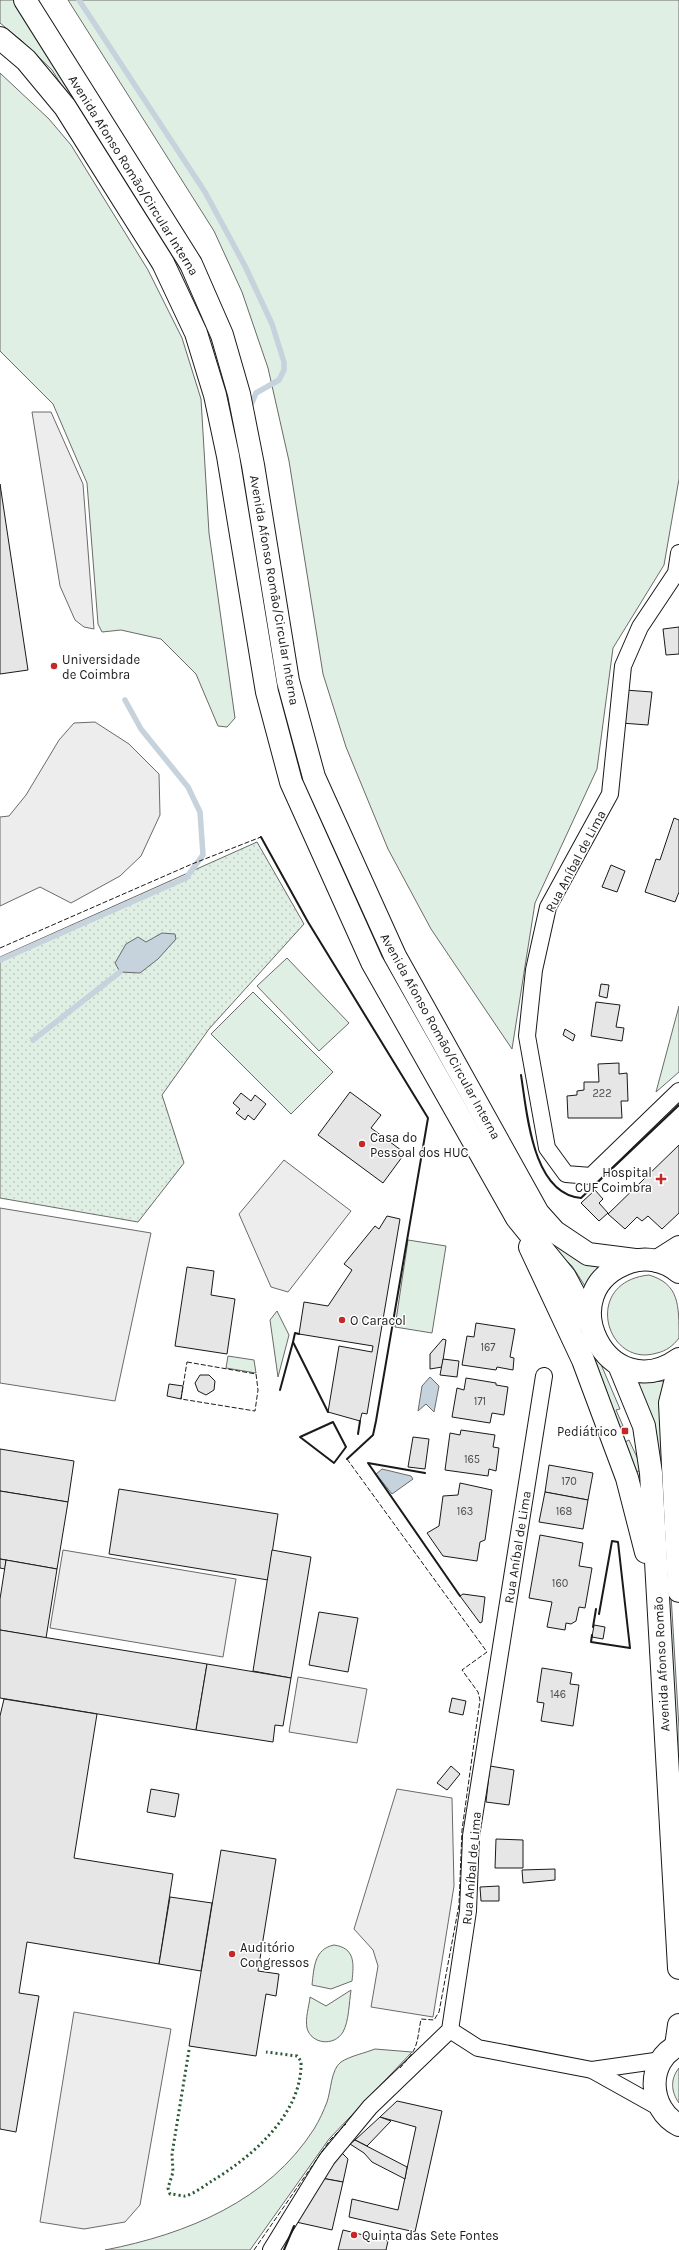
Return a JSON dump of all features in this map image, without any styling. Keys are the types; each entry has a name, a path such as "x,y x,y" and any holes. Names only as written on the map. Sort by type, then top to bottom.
{"main road":[{"name":"Avenida Afonso Romão/Circular Interna","path":"25,0 192,264 222,335 239,394 253,466 288,682 314,777 395,956 538,1212 554,1232 588,1254 635,1260 657,1261"},
{"name":"Avenida Afonso Romão/Circular Interna","path":"0,38 26,60 64,107 163,263 196,333 215,395 228,456 267,692 292,782 372,962 517,1218 565,1277 590,1324"},
{"path":"0,52 26,60"},
{"path":"517,1218 583,1360 627,1478 658,1601"},
{"path":"657,1261 679,1247"},
{"path":"635,1260 619,1266 605,1276 595,1290 590,1307 590,1324 595,1341 605,1355 619,1365 632,1370 659,1370 679,1359"},
{"path":"657,1261 672,1267 679,1272"},
{"name":"Avenida Afonso Romão","path":"619,1365 644,1426 651,1473 679,1968"},
{"name":"Avenida Afonso Romão","path":"679,1368 670,1403 679,1591"},
{"path":"678,2127 660,2108 656,2098 654,2086 655,2075 672,2051 679,2024"}],"street":[{"name":"Rua Aníbal de Lima","path":"679,553 676,573 640,627 623,666 610,794 548,907 534,970 527,1036 547,1148 566,1174 591,1176 679,1091"},
{"name":"Rua Aníbal de Lima","path":"450,2030 468,1911 471,1836 544,1376"},
{"path":"271,2250 327,2159 370,2107 450,2030 478,2048 592,2070 660,2108"},
{"path":"592,2070 672,2051"}],"green space":[{"path":"0,0 15,0 177,259 215,342 230,393 305,768 541,1226 599,1266 585,1286 572,1266 545,1240 457,1092 389,967 340,868 317,815 298,765 286,724 270,655 240,473 155,233 52,70 22,41 0,23"},
{"path":"68,0 679,0 679,479 664,565 613,648 597,769 535,903 512,1049 431,929 388,849 346,747 323,674 289,461 268,368 242,292 214,231"},
{"path":"0,73 49,119 71,145 148,270 182,338 201,399 209,533 235,718 227,727 218,726 196,674 161,639 121,630 102,632 98,624 87,483 53,404 0,351"},
{"path":"257,842 304,924 209,1029 162,1095 184,1163 138,1222 0,1198 0,957"},
{"path":"287,958 349,1023 319,1051 257,986"},
{"path":"253,992 333,1072 291,1114 211,1034"},
{"path":"679,1006 679,1072 656,1092"},
{"path":"408,1240 446,1246 432,1333 395,1327"},
{"path":"649,1275 659,1279 672,1290 679,1315 679,1338 672,1346 663,1351 639,1355 625,1349 614,1337 608,1323 608,1307 614,1292 628,1281"},
{"path":"565,1288 576,1311 584,1341 591,1353 600,1362 620,1409 616,1410 623,1426 618,1428 625,1442 629,1440 642,1468 641,1471 630,1472"},
{"path":"277,1311 289,1335 278,1377 270,1320"},
{"path":"228,1356 254,1360 256,1373 226,1368"},
{"path":"664,1381 660,1402 663,1466 658,1467 637,1383"},
{"path":"659,1478 664,1478 679,1728 679,1820"},
{"path":"334,1945 346,1949 352,1957 352,1981 331,1989 312,1985 316,1960 322,1951 327,1947"},
{"path":"351,1990 348,2017 345,2028 339,2037 329,2042 323,2042 313,2037 307,2028 310,1997 326,2006"},
{"path":"375,2049 412,2052 329,2139 250,2250 105,2250 136,2243 195,2224 249,2195 273,2176 295,2154 314,2129 327,2102 333,2075 338,2065 349,2058"},
{"path":"679,2068 679,2103 674,2094 673,2081"}],"shaded area":[{"path":"32,412 51,412 83,484 94,629 84,627 75,620 60,586"},
{"path":"95,722 129,744 159,774 160,815 141,856 120,876 71,903 40,887 0,906 0,817 9,816 26,795 59,740 74,723"},
{"path":"162,933 175,934 176,939 158,959 140,973 120,972 115,963 126,944 138,937 146,942"},
{"path":"284,1160 351,1211 288,1292 271,1287 239,1214"},
{"path":"0,1208 151,1233 115,1401 0,1383"},
{"path":"430,1377 439,1386 434,1412 426,1404 418,1411 422,1386"},
{"path":"382,1469 411,1476 413,1479 392,1494 376,1474"},
{"path":"63,1550 236,1579 223,1657 50,1628"},
{"path":"298,1677 367,1689 357,1743 289,1732"},
{"path":"397,1789 452,1798 454,1886 433,2017 371,2007 378,1966 373,1950 354,1929"},
{"path":"74,2012 171,2029 140,2205 125,2222 84,2229 40,2222"}],"building":[{"path":"0,484 28,670 0,674"},
{"path":"679,627 679,654 666,655 663,629"},
{"path":"625,690 652,692 648,725 621,723"},
{"path":"674,818 679,820 679,892 675,902 645,892 656,859 660,860"},
{"path":"611,865 625,871 617,892 602,887"},
{"path":"601,984 609,985 607,998 599,996"},
{"path":"596,1002 620,1005 616,1027 624,1028 622,1041 591,1036"},
{"path":"565,1029 575,1035 573,1041 563,1035"},
{"path":"619,1063 619,1074 627,1073 628,1101 621,1101 622,1118 568,1118 567,1096 577,1095 577,1091 584,1090 584,1082 599,1082 598,1064"},
{"name":"Casa do Pessoal dos HUC","path":"350,1092 381,1115 371,1128 405,1153 383,1183 318,1135"},
{"path":"241,1093 251,1101 255,1095 266,1104 254,1120 248,1115 245,1120 236,1113 240,1109 233,1103"},
{"name":"Hospital CUF Coimbra","path":"679,1145 679,1213 662,1229 648,1216 642,1221 637,1217 625,1229 608,1214"},
{"path":"595,1190 603,1199 599,1203 608,1213 599,1221 581,1203"},
{"name":"O Caracol","path":"387,1216 400,1219 367,1414 362,1413 360,1421 328,1412 339,1346 372,1352 373,1346 299,1334 304,1302 328,1306 352,1270 344,1264 375,1226 379,1229"},
{"path":"187,1267 214,1271 211,1295 235,1299 227,1354 175,1346"},
{"path":"476,1323 515,1329 510,1357 514,1358 513,1370 497,1367 496,1370 462,1365 467,1336 474,1337"},
{"path":"443,1339 446,1340 442,1367 430,1369 430,1354"},
{"path":"443,1359 459,1361 457,1377 440,1375"},
{"path":"200,1375 209,1375 215,1381 214,1390 206,1395 198,1391 195,1383"},
{"path":"466,1378 496,1383 496,1385 508,1387 504,1415 492,1413 490,1423 452,1417 457,1388 464,1390"},
{"path":"169,1384 183,1386 181,1399 167,1396"},
{"path":"461,1430 495,1435 493,1447 499,1448 496,1471 489,1469 488,1476 445,1470 450,1433 460,1435"},
{"path":"413,1437 429,1439 425,1469 408,1467"},
{"path":"0,1449 74,1461 68,1502 0,1491"},
{"path":"549,1465 593,1473 588,1500 545,1492"},
{"path":"460,1483 492,1490 485,1540 480,1542 477,1561 443,1556 427,1533 439,1526 443,1496 458,1495"},
{"path":"119,1489 278,1514 268,1580 109,1554"},
{"path":"0,1491 68,1502 57,1569 0,1559"},
{"path":"545,1492 588,1500 583,1529 539,1522"},
{"path":"540,1535 583,1543 579,1566 592,1568 585,1608 579,1607 576,1621 571,1624 566,1623 565,1630 547,1627 552,1602 529,1598"},
{"path":"272,1550 311,1557 291,1678 253,1671"},
{"path":"0,1559 6,1560 5,1569 0,1568"},
{"path":"6,1560 57,1569 46,1638 0,1630 0,1599"},
{"path":"463,1594 485,1597 482,1622 480,1623 460,1596"},
{"path":"319,1612 358,1618 348,1672 309,1665"},
{"path":"594,1625 605,1627 603,1639 592,1637"},
{"path":"0,1630 207,1664 196,1730 0,1698"},
{"path":"207,1664 291,1678 283,1726 275,1725 273,1742 196,1730"},
{"path":"542,1668 572,1673 570,1684 579,1685 573,1726 541,1721 544,1703 537,1702"},
{"path":"452,1698 466,1701 463,1715 449,1712"},
{"path":"4,1699 97,1714 74,1858 173,1874 159,1964 27,1942 19,1993 39,1996 16,2132 0,2129 0,1716"},
{"path":"451,1766 460,1774 447,1790 437,1783"},
{"path":"490,1766 514,1770 509,1805 486,1802"},
{"path":"151,1789 179,1794 175,1817 147,1812"},
{"path":"496,1839 523,1840 523,1868 495,1868"},
{"name":"Auditório Congressos","path":"221,1850 276,1859 258,1971 279,1974 276,1996 266,1994 256,2056 189,2046"},
{"path":"555,1869 555,1880 523,1883 522,1870"},
{"path":"499,1886 499,1901 481,1901 480,1887"},
{"path":"170,1897 212,1903 201,1971 159,1964"},
{"path":"397,2101 442,2111 415,2232 349,2217 352,2199 398,2210 416,2127 380,2117"},
{"path":"380,2117 391,2121 367,2146 355,2140"},
{"path":"355,2140 407,2167 405,2179 372,2162 364,2153 350,2144"},
{"path":"341,2152 348,2159 343,2182 321,2178"},
{"path":"321,2178 343,2182 332,2230 296,2222"},
{"name":"Quinta das Sete Fontes","path":"343,2230 388,2241 386,2250 338,2250"}],"waterway":[{"path":"79,0 205,192 245,266 272,324 284,362 284,370 279,380 256,393 252,403"},
{"path":"0,960 186,878 203,855 200,812 188,787 141,729 125,700"},
{"path":"33,1040 120,972"}],"hedge":[{"path":"189,2050 172,2154 173,2172 168,2188 170,2194 185,2196 199,2190 243,2159 259,2146 285,2115 294,2098 299,2080 301,2061 297,2056 266,2052"}],"fence":[{"path":"0,948 192,864 261,837"},
{"path":"187,1362 256,1374 258,1390 255,1411 181,1399 187,1362"},
{"path":"347,1459 487,1652 462,1670 478,1692 480,1700 462,1830 459,1905 439,2012 434,2020 421,2019 416,2046 411,2055 400,2068"},
{"path":"254,2250 330,2140 346,2124"}],"wall":[{"path":"261,837 308,922 428,1118 373,1435 347,1459"},
{"path":"521,1075 530,1129 535,1149 542,1167 552,1182 565,1193 581,1198 679,1105"},
{"path":"299,1334 295,1333 293,1342 328,1412"},
{"path":"280,1390 293,1342"},
{"path":"358,1434 360,1421"},
{"path":"333,1422 346,1447 334,1463 300,1437 333,1422"},
{"path":"425,1473 368,1463 460,1596"},
{"path":"592,1635 591,1642 630,1648 618,1542 612,1541 599,1614"},
{"path":"593,1627 596,1609"},
{"path":"284,2250 294,2226"}],"place":[{"name":"Universidade de Coimbra","path":"54,666"},
{"name":"Casa do Pessoal dos HUC","path":"362,1144"},
{"name":"Hospital CUF Coimbra","path":"661,1179"},
{"name":"O Caracol","path":"342,1320"},
{"name":"Pediátrico","path":"625,1431"},
{"name":"Auditório Congressos","path":"232,1954"},
{"name":"Quinta das Sete Fontes","path":"354,2235"}]}
